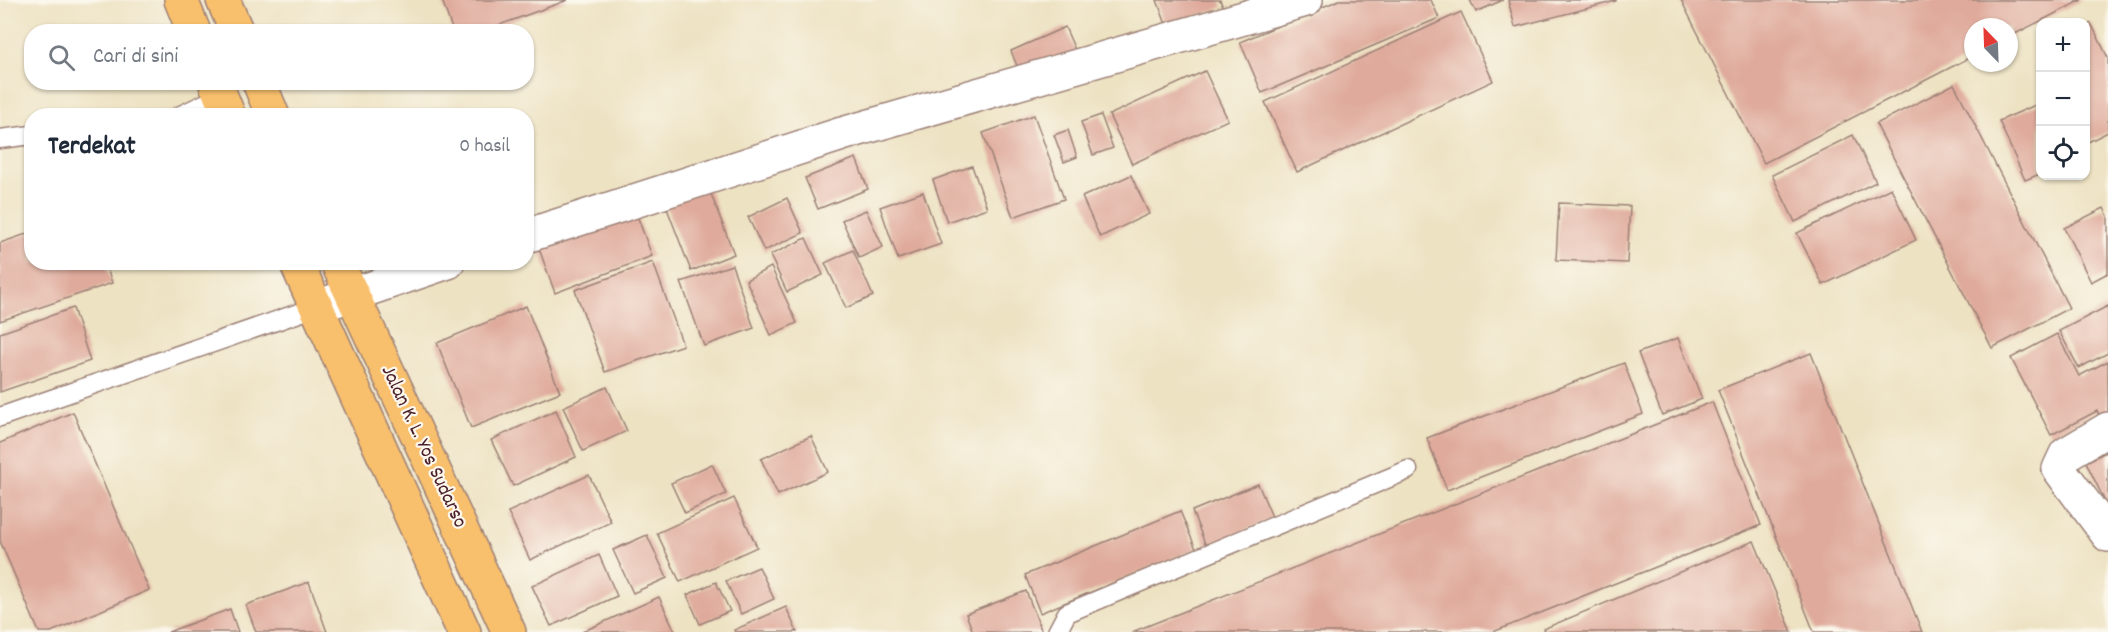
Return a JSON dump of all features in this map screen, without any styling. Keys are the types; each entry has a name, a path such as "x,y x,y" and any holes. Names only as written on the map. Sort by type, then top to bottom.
{"highway":[{"path":"181,0 191,24"},
{"path":"223,0 234,24"},
{"path":"262,90 270,108"},
{"name":"Jalan K. L. Yos Sudarso","path":"300,270 464,632"},
{"name":"Jalan K. L. Yos Sudarso","path":"341,270 509,632"}],"street":[{"path":"534,233 842,134 1306,0"},
{"path":"316,307 425,270"},
{"path":"2108,429 2066,454 2059,469 2108,535"}],"lane":[{"path":"198,108 222,98"},
{"path":"0,139 24,136"},
{"path":"0,417 316,307"},
{"path":"1057,632 1067,613 1408,470"}],"building":[{"path":"442,0 568,0 502,24 450,24"},
{"path":"1157,0 1220,0 1223,7 1167,27"},
{"path":"1339,0 1431,0 1439,18 1262,93 1240,42"},
{"path":"1470,0 1503,0 1476,12"},
{"path":"1508,0 1616,0 1616,1 1515,27"},
{"path":"1681,0 2082,0 2046,18 2036,18 2036,23 2018,32 2018,18 1964,18 1964,61 1764,163"},
{"path":"1461,12 1493,81 1297,172 1265,102"},
{"path":"2090,24 2108,58 2108,132 2090,141 2090,72"},
{"path":"1065,27 1076,52 1021,76 1011,51"},
{"path":"1205,71 1228,120 1132,164 1109,115"},
{"path":"1954,84 2069,308 1992,348 1876,124"},
{"path":"2036,105 2036,176 2025,180 1999,121"},
{"path":"1034,115 1064,199 1013,217 983,133"},
{"path":"1101,115 1113,148 1093,155 1081,122"},
{"path":"1068,130 1077,157 1064,162 1054,135"},
{"path":"1853,135 1876,182 1795,222 1772,175"},
{"path":"856,158 868,189 818,209 805,178"},
{"path":"972,166 987,208 947,222 933,180"},
{"path":"1131,175 1149,214 1100,237 1082,197"},
{"path":"706,181 734,254 691,271 663,198"},
{"path":"1891,188 1916,240 1823,285 1797,233"},
{"path":"923,192 941,244 898,259 880,207"},
{"path":"787,198 803,233 764,251 748,217"},
{"path":"1559,203 1630,206 1627,263 1556,260"},
{"path":"634,207 652,256 555,293 537,243"},
{"path":"2104,208 2108,216 2108,273 2091,282 2064,228"},
{"path":"866,210 883,247 859,258 842,220"},
{"path":"24,235 24,270 108,270 112,283 0,321 0,243"},
{"path":"806,238 823,275 787,292 770,255"},
{"path":"853,250 873,296 846,308 825,263"},
{"path":"653,262 683,345 605,372 575,290"},
{"path":"732,265 754,328 704,346 681,282"},
{"path":"771,267 797,323 771,335 746,280"},
{"path":"526,306 560,392 471,428 437,343"},
{"path":"2108,306 2108,353 2079,368 2059,331"},
{"path":"73,308 90,361 0,392 0,333"},
{"path":"2057,334 2079,376 2108,361 2108,419 2103,421 2097,411 2051,435 2011,358"},
{"path":"1678,338 1702,399 1662,415 1638,353"},
{"path":"1811,353 1922,632 1814,632 1718,390"},
{"path":"1624,363 1643,414 1447,490 1427,438"},
{"path":"607,387 627,431 583,451 563,407"},
{"path":"1712,402 1761,525 1493,632 1132,632"},
{"path":"556,410 576,457 513,486 491,440"},
{"path":"73,412 149,590 51,632 39,632 0,541 0,443"},
{"path":"811,436 828,472 778,495 761,459"},
{"path":"2108,451 2108,508 2086,462"},
{"path":"712,464 726,494 685,513 671,483"},
{"path":"589,475 611,522 530,560 508,512"},
{"path":"1258,484 1273,519 1206,546 1192,511"},
{"path":"734,498 757,547 680,582 657,533"},
{"path":"1180,511 1196,549 1040,613 1025,575"},
{"path":"647,535 667,578 633,593 613,550"},
{"path":"1754,541 1792,632 1545,632 1543,629"},
{"path":"599,555 617,596 551,626 532,586"},
{"path":"759,567 774,599 741,614 726,581"},
{"path":"309,582 327,632 256,632 246,605"},
{"path":"716,582 730,611 700,624 687,595"},
{"path":"1026,591 1042,632 973,632 966,614"},
{"path":"659,597 675,631 582,632"},
{"path":"786,607 797,632 735,632 734,630"},
{"path":"230,609 238,632 168,632"}]}
